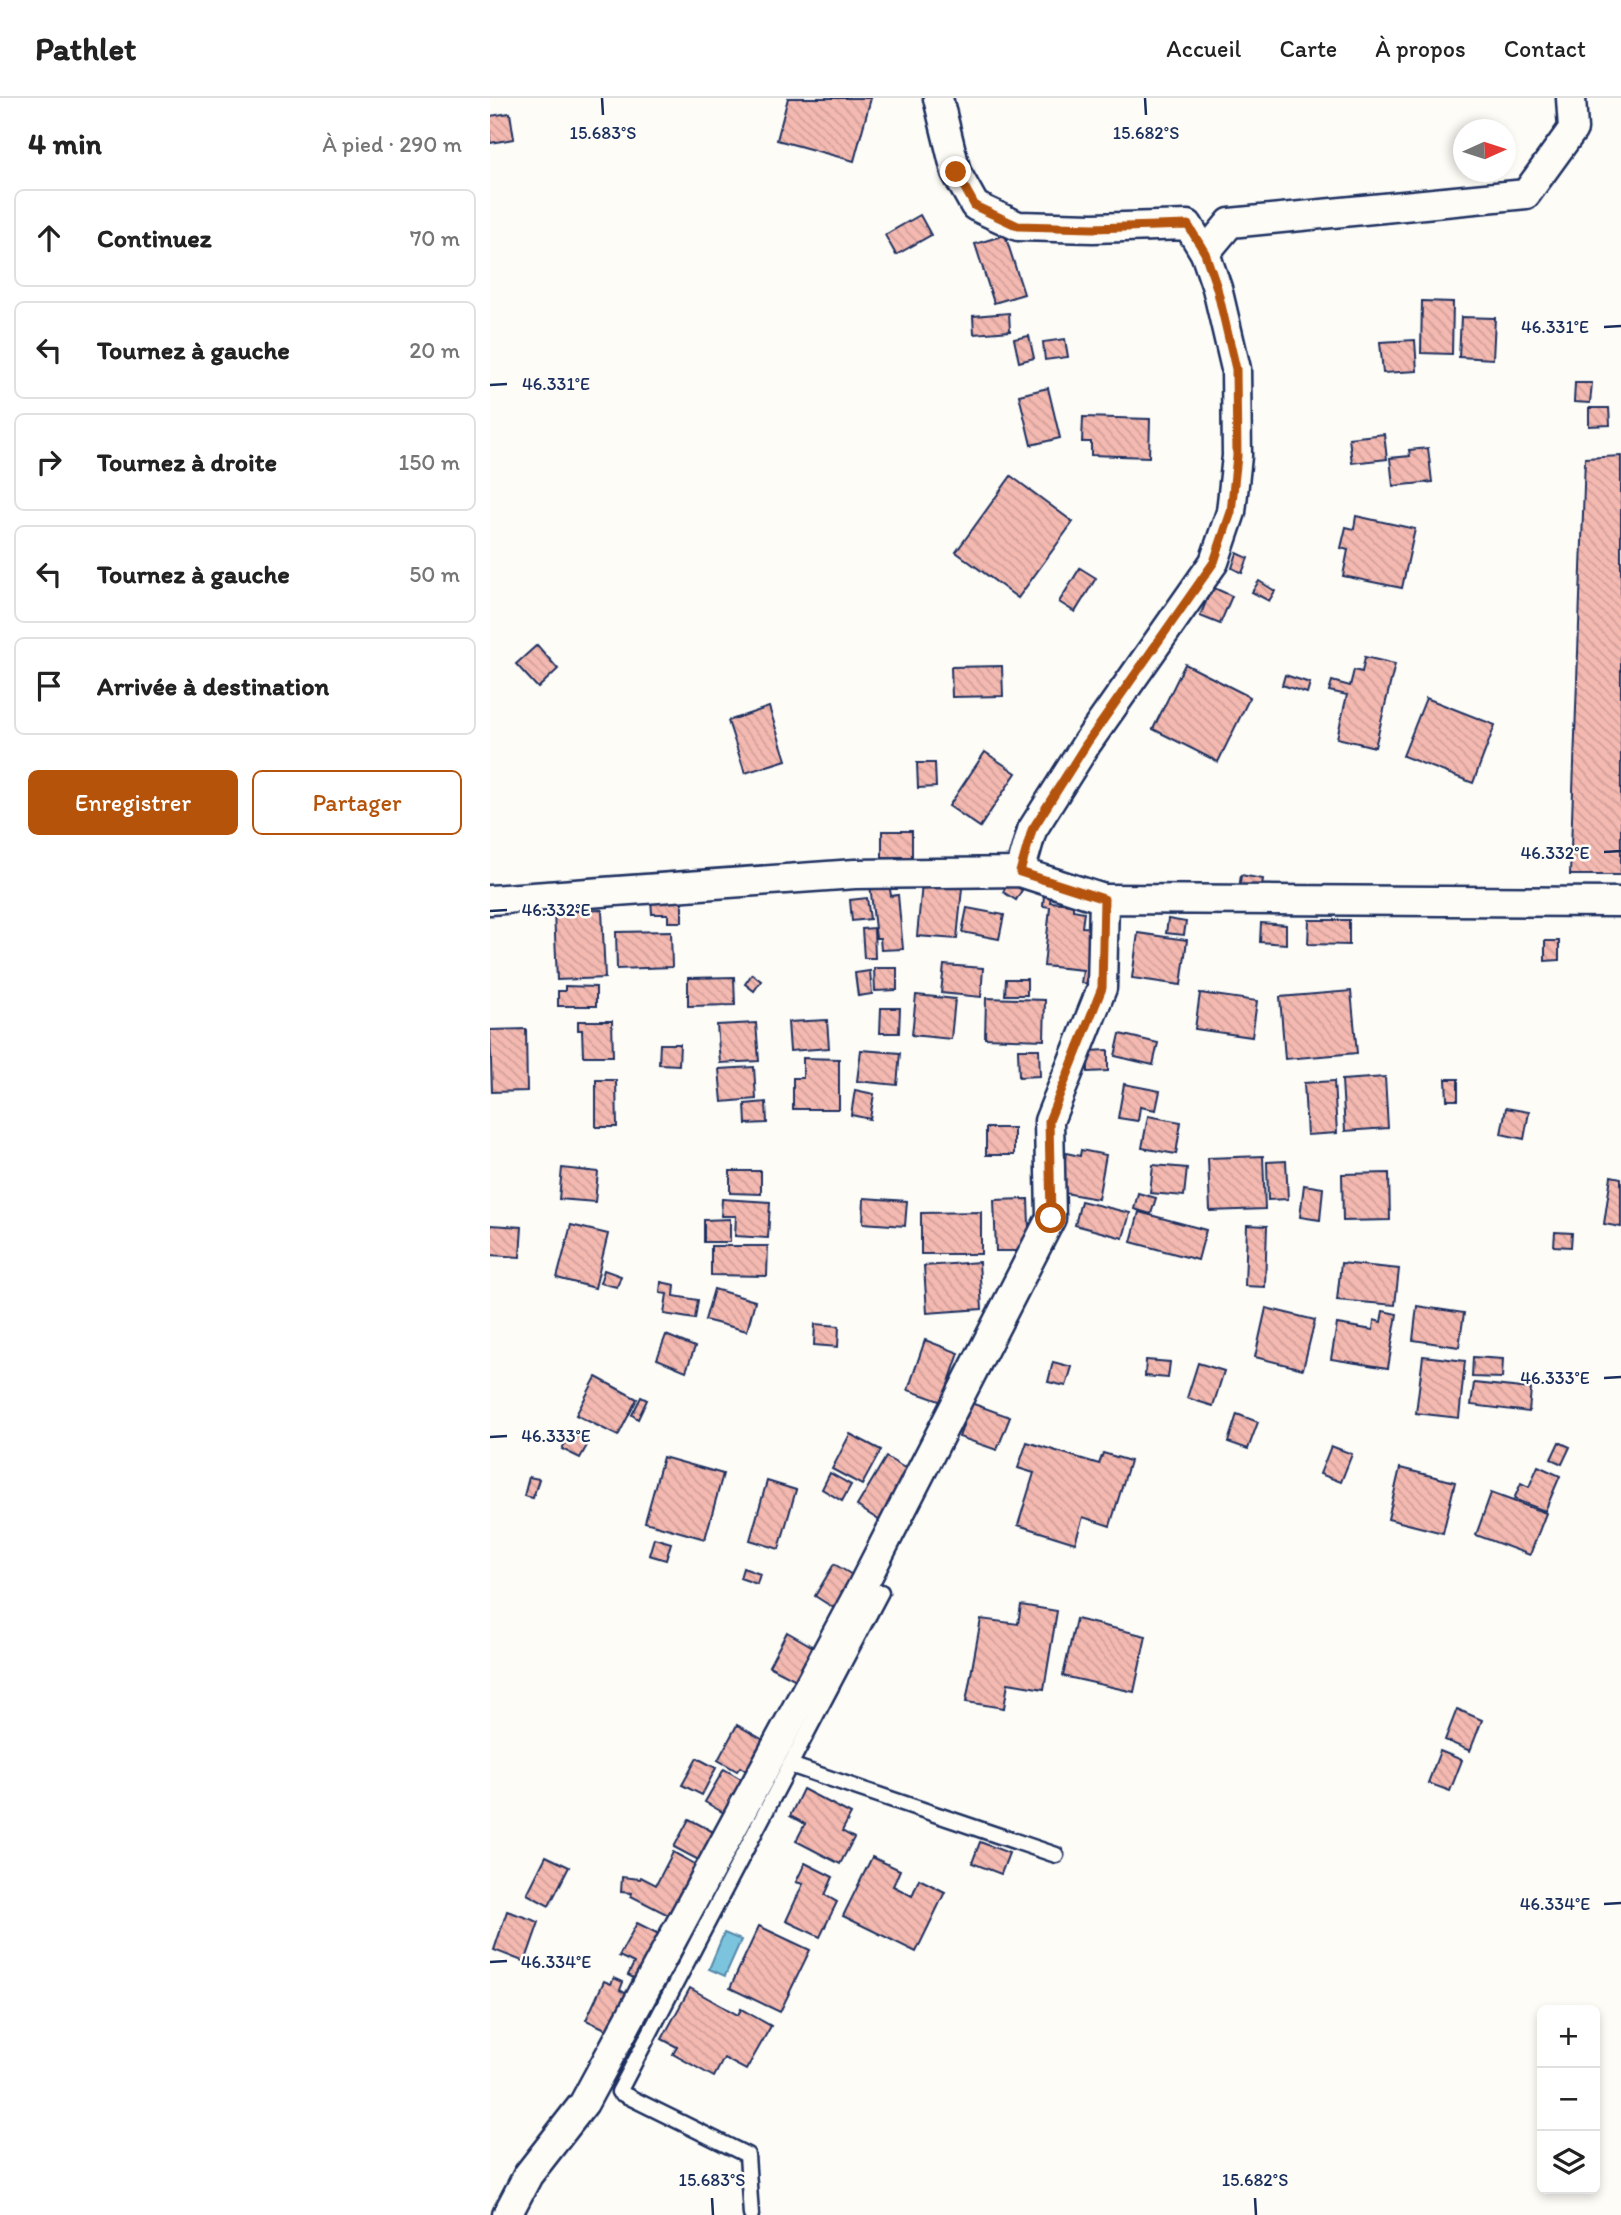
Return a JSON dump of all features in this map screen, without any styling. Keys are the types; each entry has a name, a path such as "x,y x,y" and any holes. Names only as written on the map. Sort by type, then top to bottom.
{"street":[{"path":"939,98 956,172 975,206 1018,226 1093,228 1188,225 1205,253 1217,288 1236,369 1237,456 1231,512 1214,562 1087,743 1032,830 1020,872"},
{"path":"1205,253 1230,223 1526,194 1573,129 1571,98"},
{"path":"490,900 855,874 1020,872 1104,899 1621,902"},
{"path":"507,2215 528,2175 584,2103 867,1576 1051,1218 1049,1121 1102,988 1104,899"}],"lane":[{"path":"751,2215 747,2155 619,2092 881,1592"},
{"path":"790,1765 1056,1855"}],"water":[{"path":"724,1933 741,1940 725,1976 709,1969"}],"building":[{"path":"788,98 871,98 854,161 777,140"},
{"path":"510,113 514,139 490,143 490,116"},
{"path":"920,215 931,235 896,255 885,235"},
{"path":"1005,235 1024,294 994,303 975,244"},
{"path":"1422,301 1453,302 1452,354 1421,353"},
{"path":"1009,313 1010,331 974,334 973,316"},
{"path":"1461,317 1495,318 1493,359 1459,357"},
{"path":"1029,336 1034,358 1019,362 1014,339"},
{"path":"1065,339 1068,357 1045,360 1043,342"},
{"path":"1415,340 1417,371 1383,373 1380,342"},
{"path":"1575,383 1592,383 1590,403 1574,402"},
{"path":"1048,388 1060,438 1031,445 1019,395"},
{"path":"1589,408 1609,408 1610,425 1589,426"},
{"path":"1083,417 1150,419 1149,457 1091,455 1091,442 1082,442"},
{"path":"1384,434 1387,459 1352,463 1349,438"},
{"path":"1428,448 1432,482 1393,486 1390,458 1410,456 1409,450"},
{"path":"1621,456 1621,875 1570,875 1585,458"},
{"path":"1011,476 1073,522 1018,598 956,552"},
{"path":"1356,516 1415,529 1402,588 1343,576 1348,550 1341,548 1346,527 1354,529"},
{"path":"1237,553 1248,558 1242,573 1232,568"},
{"path":"1080,568 1096,578 1075,612 1059,602"},
{"path":"1259,581 1275,591 1269,601 1252,592"},
{"path":"1212,587 1232,596 1220,624 1200,616"},
{"path":"537,645 558,669 538,688 516,664"},
{"path":"1365,657 1395,664 1375,747 1337,738 1347,695 1329,691 1332,681 1350,686 1354,670 1362,672"},
{"path":"1185,664 1250,697 1218,762 1153,729"},
{"path":"1002,666 1003,696 952,697 951,667"},
{"path":"1285,675 1310,683 1307,693 1282,685"},
{"path":"1426,698 1495,725 1473,783 1403,756"},
{"path":"769,707 786,760 745,773 728,721"},
{"path":"985,752 1016,773 980,827 949,806"},
{"path":"917,763 935,763 936,787 918,788"},
{"path":"882,831 912,831 912,857 882,857"},
{"path":"1241,875 1263,879 1261,893 1239,889"},
{"path":"1009,882 1022,890 1016,900 1003,892"},
{"path":"889,883 891,896 898,895 903,949 881,950 880,938 876,938 870,884"},
{"path":"922,884 962,888 957,939 917,936"},
{"path":"1044,895 1051,896 1050,902 1073,904 1073,910 1084,912 1082,927 1097,928 1092,984 1081,983 1083,970 1044,966 1050,907 1043,906"},
{"path":"682,897 682,922 668,922 668,914 652,914 651,898"},
{"path":"867,898 870,919 852,921 850,900"},
{"path":"967,908 1004,915 999,939 962,932"},
{"path":"602,910 605,978 557,980 554,912"},
{"path":"1168,919 1186,922 1184,935 1166,933"},
{"path":"1309,920 1349,920 1349,945 1308,944"},
{"path":"1261,923 1286,925 1286,944 1260,942"},
{"path":"874,928 875,958 864,958 862,929"},
{"path":"671,931 672,967 617,969 616,932"},
{"path":"1138,933 1187,940 1181,985 1132,978"},
{"path":"1545,941 1559,941 1559,960 1545,961"},
{"path":"944,965 983,968 981,997 941,993"},
{"path":"874,968 897,968 897,990 875,991"},
{"path":"870,971 872,994 858,996 855,973"},
{"path":"752,974 761,981 754,991 745,984"},
{"path":"734,977 735,1005 688,1006 688,978"},
{"path":"1006,979 1027,979 1027,995 1005,995"},
{"path":"565,986 596,987 596,1006 558,1006 558,991 565,991"},
{"path":"1351,991 1357,1053 1285,1059 1280,997"},
{"path":"1200,993 1257,1001 1252,1037 1195,1029"},
{"path":"916,995 955,999 951,1039 912,1035"},
{"path":"986,998 1045,1000 1044,1040 985,1038"},
{"path":"881,1008 900,1008 899,1033 880,1033"},
{"path":"827,1020 829,1048 790,1051 788,1022"},
{"path":"578,1021 612,1021 613,1056 583,1056 582,1030 578,1030"},
{"path":"756,1023 759,1061 720,1063 717,1025"},
{"path":"526,1029 527,1091 492,1092 490,1030"},
{"path":"1120,1034 1158,1043 1153,1065 1115,1056"},
{"path":"660,1044 680,1044 679,1065 659,1064"},
{"path":"1018,1049 1039,1049 1040,1076 1019,1077"},
{"path":"861,1050 900,1053 897,1085 857,1081"},
{"path":"1108,1050 1108,1071 1088,1072 1088,1051"},
{"path":"803,1058 839,1059 839,1109 793,1109 793,1078 803,1078"},
{"path":"754,1067 756,1099 722,1102 719,1069"},
{"path":"1385,1077 1388,1128 1345,1131 1342,1080"},
{"path":"1446,1079 1458,1079 1458,1100 1447,1100"},
{"path":"596,1080 616,1080 617,1127 596,1127"},
{"path":"1334,1081 1337,1133 1307,1135 1304,1083"},
{"path":"1124,1084 1160,1091 1156,1110 1140,1107 1138,1121 1118,1118"},
{"path":"855,1090 874,1094 870,1119 851,1115"},
{"path":"766,1102 767,1123 746,1124 745,1104"},
{"path":"1506,1108 1529,1112 1524,1139 1501,1134"},
{"path":"1148,1116 1181,1122 1176,1154 1142,1148"},
{"path":"986,1128 1014,1128 1014,1155 986,1155"},
{"path":"1081,1150 1106,1155 1098,1199 1059,1192 1066,1153 1080,1156"},
{"path":"1263,1156 1265,1209 1210,1211 1208,1158"},
{"path":"1286,1161 1288,1199 1268,1200 1267,1162"},
{"path":"1153,1165 1187,1168 1184,1196 1150,1193"},
{"path":"562,1168 598,1172 595,1202 559,1199"},
{"path":"730,1171 761,1171 761,1194 730,1193"},
{"path":"1389,1173 1390,1220 1343,1221 1342,1174"},
{"path":"1611,1176 1621,1178 1621,1227 1604,1224"},
{"path":"1304,1185 1323,1188 1320,1220 1300,1217"},
{"path":"1138,1193 1156,1198 1151,1214 1134,1209"},
{"path":"864,1198 907,1201 905,1226 863,1223"},
{"path":"722,1199 770,1202 768,1238 735,1236 736,1216 721,1216"},
{"path":"1028,1199 1030,1251 996,1251 994,1200"},
{"path":"1081,1201 1130,1213 1123,1238 1075,1225"},
{"path":"981,1212 981,1254 921,1254 921,1213"},
{"path":"1139,1212 1206,1230 1198,1260 1131,1242"},
{"path":"730,1219 730,1242 704,1242 704,1220"},
{"path":"490,1225 522,1227 520,1257 490,1255"},
{"path":"571,1225 608,1234 595,1288 557,1278"},
{"path":"1247,1225 1267,1226 1265,1287 1245,1286"},
{"path":"1555,1232 1572,1233 1571,1247 1554,1246"},
{"path":"711,1246 768,1246 767,1276 711,1275"},
{"path":"979,1262 982,1309 927,1313 924,1266"},
{"path":"1341,1263 1399,1269 1395,1305 1337,1300"},
{"path":"604,1270 621,1276 617,1287 600,1283"},
{"path":"661,1282 675,1285 674,1296 698,1300 695,1319 664,1314 667,1294 660,1293"},
{"path":"714,1289 755,1301 747,1331 705,1320"},
{"path":"1417,1306 1464,1313 1459,1347 1413,1340"},
{"path":"1266,1308 1315,1320 1303,1369 1255,1357"},
{"path":"1383,1311 1397,1314 1388,1368 1331,1359 1337,1324 1373,1330 1374,1320 1381,1322"},
{"path":"815,1324 839,1326 838,1347 814,1345"},
{"path":"666,1335 695,1347 686,1371 657,1359"},
{"path":"925,1340 959,1353 942,1402 908,1390"},
{"path":"1423,1356 1465,1361 1459,1418 1416,1413"},
{"path":"1473,1357 1503,1359 1502,1378 1472,1377"},
{"path":"1146,1360 1170,1362 1168,1378 1145,1376"},
{"path":"1053,1362 1072,1367 1066,1386 1048,1382"},
{"path":"1198,1363 1224,1371 1213,1406 1187,1398"},
{"path":"596,1377 637,1399 618,1436 576,1415"},
{"path":"1474,1383 1531,1389 1529,1412 1471,1405"},
{"path":"641,1397 647,1400 638,1419 632,1415"},
{"path":"971,1403 1010,1417 997,1450 959,1437"},
{"path":"1237,1414 1258,1422 1248,1449 1228,1442"},
{"path":"570,1433 589,1442 580,1458 562,1449"},
{"path":"850,1434 881,1450 862,1485 832,1469"},
{"path":"1027,1442 1099,1464 1103,1453 1130,1461 1110,1526 1083,1517 1075,1543 1018,1525 1034,1473 1018,1468"},
{"path":"1559,1442 1570,1447 1562,1464 1551,1459"},
{"path":"1331,1446 1352,1454 1341,1482 1320,1474"},
{"path":"663,1457 723,1474 705,1539 645,1522"},
{"path":"886,1457 915,1474 885,1524 857,1506"},
{"path":"1538,1466 1560,1476 1545,1511 1514,1499 1521,1483 1529,1487"},
{"path":"1400,1468 1455,1482 1443,1533 1388,1519"},
{"path":"830,1473 851,1485 842,1501 822,1489"},
{"path":"529,1477 539,1479 533,1498 524,1496"},
{"path":"767,1481 796,1490 779,1549 750,1540"},
{"path":"1491,1493 1546,1513 1530,1555 1476,1535"},
{"path":"654,1538 671,1543 666,1560 649,1555"},
{"path":"834,1564 854,1576 834,1608 815,1596"},
{"path":"743,1568 760,1574 757,1584 740,1578"},
{"path":"1021,1605 1057,1611 1044,1689 1008,1683 1004,1708 966,1702 981,1619 1018,1624"},
{"path":"1076,1619 1146,1636 1134,1692 1063,1676"},
{"path":"787,1632 815,1648 798,1681 769,1666"},
{"path":"1457,1709 1482,1720 1470,1751 1445,1740"},
{"path":"737,1725 772,1745 755,1776 740,1767 737,1771 718,1760"},
{"path":"1440,1751 1462,1760 1450,1791 1428,1783"},
{"path":"697,1758 716,1768 702,1795 682,1785"},
{"path":"724,1769 748,1783 729,1816 705,1802"},
{"path":"803,1789 851,1814 842,1831 854,1838 840,1864 796,1841 805,1824 790,1816"},
{"path":"689,1819 721,1836 706,1864 674,1847"},
{"path":"980,1842 1009,1853 1001,1874 972,1863"},
{"path":"673,1852 702,1868 676,1919 631,1896 632,1893 621,1892 622,1877 641,1877 656,1885"},
{"path":"546,1856 569,1867 549,1906 527,1894"},
{"path":"872,1857 900,1870 893,1886 912,1896 919,1879 945,1892 916,1952 843,1916"},
{"path":"805,1863 833,1877 825,1895 837,1902 820,1937 786,1921 803,1884 796,1882"},
{"path":"507,1911 539,1922 525,1962 494,1950"},
{"path":"637,1923 665,1937 641,1982 628,1975 634,1963 619,1956"},
{"path":"759,1926 810,1950 780,2012 730,1988"},
{"path":"614,1978 623,1982 620,1990 630,1996 614,2033 586,2020 604,1981 611,1984"},
{"path":"690,1988 738,2015 741,2009 771,2026 746,2070 724,2058 714,2077 673,2054 677,2047 662,2039"}],"route":[{"path":"956,172 975,206 1018,226 1093,228 1188,225 1205,253 1217,288 1236,369 1237,456 1231,512 1214,562 1087,743 1032,830 1020,872 1104,899 1102,988 1049,1121 1051,1218"}]}
